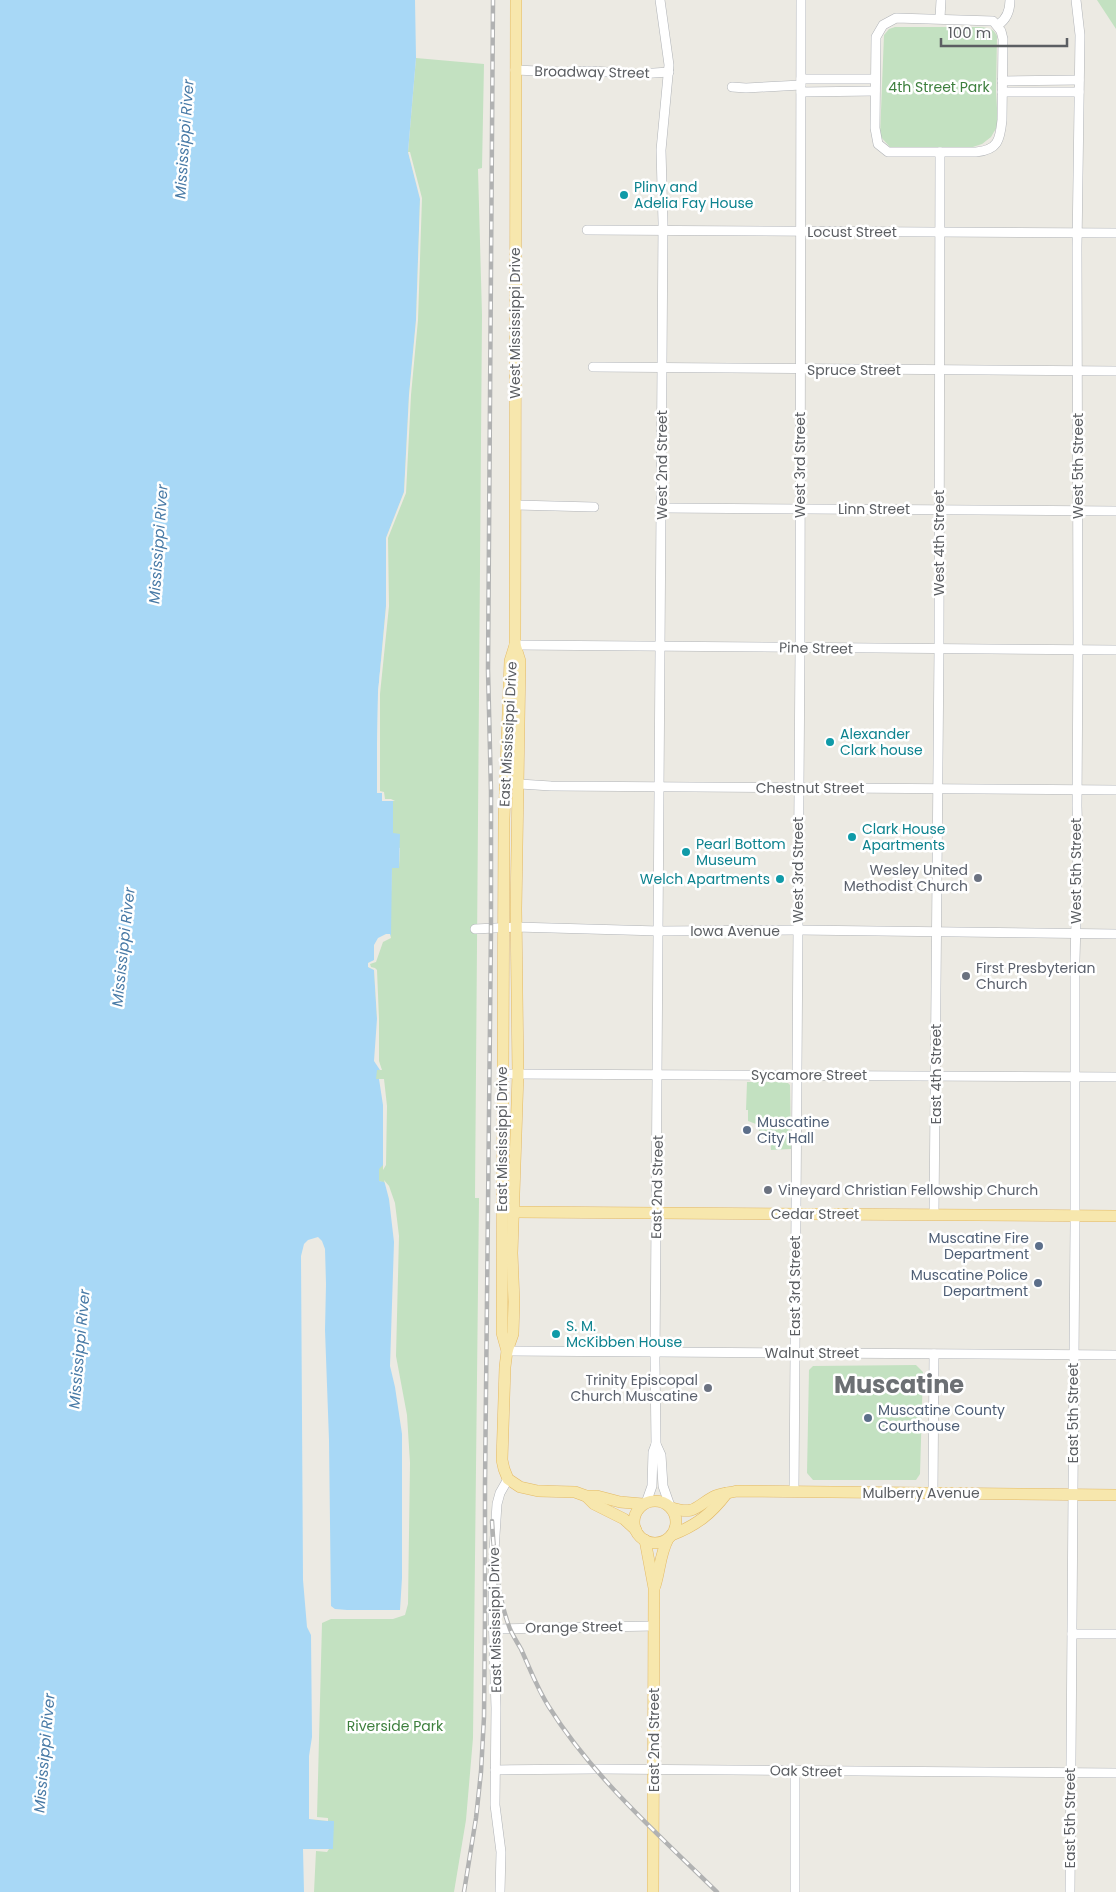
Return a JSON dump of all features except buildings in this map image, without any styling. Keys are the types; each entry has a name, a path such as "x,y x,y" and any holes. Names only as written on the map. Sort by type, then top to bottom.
{"main road":[{"name":"West Mississippi Drive","path":"516,0 514,401 516,645"},
{"name":"East Mississippi Drive","path":"507,1352 502,1333 504,784 510,661 516,645"},
{"name":"East Mississippi Drive","path":"508,1479 504,1469 502,1449 505,1367 507,1352 513,1334 512,1253 518,1074 516,928 520,661 516,645"},
{"name":"Cedar Street","path":"514,1212 1116,1216"},
{"path":"508,1479 520,1487 529,1490 575,1492 586,1496 597,1496 620,1502 645,1504 658,1501 671,1507 675,1513 676,1524 670,1537"},
{"name":"Mulberry Avenue","path":"671,1507 690,1512 714,1496 737,1491 1116,1495"},
{"path":"586,1496 594,1504 624,1519 645,1540 657,1543 697,1524 727,1493"},
{"path":"636,1530 635,1518 640,1508 645,1504"},
{"name":"East 2nd Street","path":"654,1588 659,1575 662,1554 670,1537"},
{"name":"East 2nd Street","path":"645,1540 654,1588 653,1892"}],"street":[{"name":"West 2nd Street","path":"659,931 663,231 661,150 669,72 660,0"},
{"name":"West 3rd Street","path":"798,930 801,0"},
{"path":"940,18 941,0"},
{"path":"998,25 1004,21 1009,12 1010,0"},
{"name":"West 5th Street","path":"1076,0 1080,35 1078,233 1078,845 1076,933"},
{"path":"896,18 940,18 993,21 998,25 1003,39 1001,134 995,146 984,151 888,152 882,149 876,138 876,38 881,28 889,20 896,18"},
{"name":"Broadway Street","path":"515,70 639,74 669,72"},
{"path":"732,87 801,85 875,79"},
{"path":"1002,80 1079,80"},
{"path":"801,85 875,90"},
{"path":"1002,92 1079,92"},
{"name":"West 4th Street","path":"936,933 940,509 940,152"},
{"name":"Locust Street","path":"587,230 1116,233"},
{"name":"Spruce Street","path":"593,367 1116,371"},
{"path":"516,505 594,507"},
{"name":"Linn Street","path":"662,508 1116,511"},
{"name":"Pine Street","path":"516,645 1116,650"},
{"name":"Chestnut Street","path":"504,784 1116,790"},
{"name":"Iowa Avenue","path":"475,929 798,930 1116,934"},
{"name":"East 3rd Street","path":"794,1492 798,930"},
{"name":"East 2nd Street","path":"645,1504 652,1486 653,1452 656,1444 655,1352 659,931"},
{"name":"East 4th Street","path":"934,1215 936,933"},
{"name":"East 5th Street","path":"1070,1892 1076,933"},
{"name":"Sycamore Street","path":"502,1074 1116,1077"},
{"name":"Walnut Street","path":"507,1352 1116,1355"},
{"path":"933,1494 934,1354"},
{"name":"East 2nd Street","path":"656,1444 661,1456 663,1486 671,1507"},
{"name":"East Mississippi Drive","path":"500,1892 501,1852 495,1805 496,1708 493,1573 497,1504 500,1493 508,1479"},
{"name":"Orange Street","path":"494,1629 654,1626"},
{"path":"1072,1634 1116,1634"},
{"name":"Oak Street","path":"495,1770 529,1768 1116,1773"},
{"path":"795,1770 795,1892"}],"green space":[{"path":"1097,0 1116,0 1116,29"},
{"name":"4th Street Park","path":"895,27 980,27 994,31 997,36 996,91 998,125 991,137 982,144 973,147 890,147 880,136 884,35 889,29"},
{"name":"Riverside Park","path":"416,58 484,64 482,168 478,169 482,315 475,1198 479,1198 473,1738 466,1820 454,1892 311,1892 320,1621 394,1356 382,1182 379,1181 374,1113 333,1065 391,894 392,867 399,867 400,848 379,843 378,719 386,538 408,152"},
{"path":"747,1082 782,1082 790,1085 791,1149 771,1150 770,1132 760,1132 756,1124 748,1121 748,1110 746,1110"},
{"path":"916,1365 923,1372 920,1474 916,1480 813,1480 807,1473 809,1370 813,1366"}],"water":[{"name":"Mississippi River","path":"0,0 415,0 416,58 408,152 420,198 416,320 409,395 404,492 386,538 386,606 378,693 377,793 382,793 382,801 393,801 393,833 400,834 399,868 392,868 391,935 380,940 374,961 368,963 368,967 374,970 377,1019 376,1061 380,1070 377,1070 376,1079 381,1079 384,1107 383,1165 379,1169 379,1181 384,1182 387,1187 396,1236 394,1356 404,1415 403,1613 330,1616 320,1621 314,1820 334,1821 333,1849 313,1849 311,1892 0,1892"}],"pier":[{"path":"408,152 410,152 422,198 418,320 411,395 406,493 388,538 389,606 380,694 380,791 384,792 385,799 395,801 382,801 382,793 377,793 377,744 378,693 386,606 386,538 404,492 409,395 416,320 420,199"},
{"path":"390,934 391,938 383,942 376,962 370,964 371,967 377,970 379,1061 382,1070 380,1070 374,1061 377,1019 374,970 368,967 368,963 374,960 374,945 378,938"},
{"path":"379,1079 384,1079 387,1106 386,1165 383,1170 383,1105"},
{"path":"384,1180 389,1186 395,1203 399,1236 396,1356 407,1415 410,1463 408,1604 405,1615 393,1619 331,1619 322,1623 317,1817 328,1818 328,1821 309,1819 309,1756 312,1737 311,1635 307,1627 303,1580 301,1256 304,1244 308,1240 318,1237 322,1241 325,1249 326,1284 325,1330 329,1440 331,1606 335,1609 347,1610 400,1610 402,1578 402,1434 390,1366 394,1242 389,1199"},
{"path":"303,1849 329,1849 327,1852 316,1851 314,1892 304,1892"}],"railway":[{"path":"464,1892 476,1818 484,1717 491,929 491,791 488,670 493,0"},
{"path":"492,1521 497,1575 502,1603 511,1632 549,1707 566,1733 606,1781 717,1892"}],"place":[{"name":"Pliny and Adelia Fay House","path":"624,195"},
{"name":"Alexander Clark house","path":"830,742"},
{"name":"Clark House Apartments","path":"852,837"},
{"name":"Pearl Bottom Museum","path":"686,852"},
{"name":"Wesley United Methodist Church","path":"978,878"},
{"name":"Welch Apartments","path":"780,879"},
{"name":"First Presbyterian Church","path":"966,976"},
{"name":"Muscatine City Hall","path":"747,1130"},
{"name":"Vineyard Christian Fellowship Church","path":"768,1190"},
{"name":"Muscatine Fire Department","path":"1039,1246"},
{"name":"Muscatine Police Department","path":"1038,1283"},
{"name":"S. M. McKibben House","path":"556,1334"},
{"name":"Trinity Episcopal Church Muscatine","path":"708,1388"},
{"name":"Muscatine County Courthouse","path":"868,1418"}],"district":[{"name":"Muscatine","path":"899,1384"}]}
